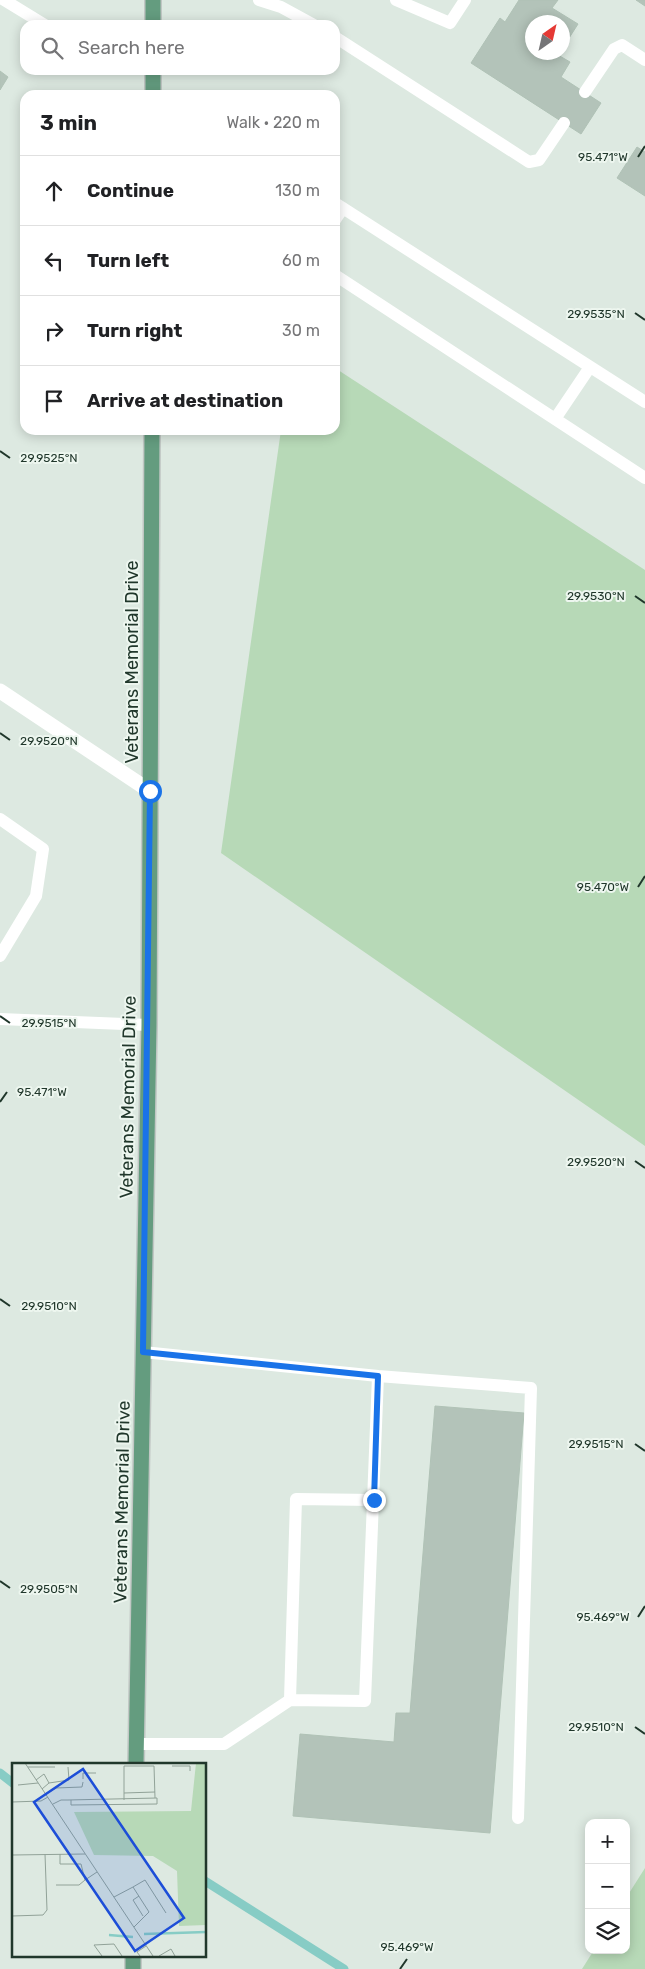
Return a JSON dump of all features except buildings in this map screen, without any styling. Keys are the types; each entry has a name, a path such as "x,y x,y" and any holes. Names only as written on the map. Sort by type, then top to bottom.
{"main road":[{"path":"153,0 153,20"},
{"path":"153,75 153,90"},
{"name":"Veterans Memorial Drive","path":"136,1763 149,1024 152,435"},
{"path":"132,1969 133,1956"}],"street":[{"path":"0,691 150,791"}],"lane":[{"path":"4,0 36,20"},
{"path":"260,0 281,7 305,20"},
{"path":"396,0 450,23 466,0"},
{"path":"340,40 529,162 539,160 564,123"},
{"path":"585,92 614,48 622,45 645,60"},
{"path":"340,207 645,402"},
{"path":"340,278 645,478"},
{"path":"555,419 590,367"},
{"path":"0,819 43,849 36,896 0,956"},
{"path":"0,1019 149,1024"},
{"path":"143,1352 378,1376 531,1388 518,1818"},
{"path":"137,1744 224,1744 290,1700 365,1702 378,1376"},
{"path":"290,1700 296,1499 374,1500"}],"green space":[{"path":"340,371 645,570 645,1146 221,853 280,435 340,435"},
{"path":"645,1868 645,1969 582,1969 591,1954 630,1954 630,1892"}],"waterway":[{"path":"0,1773 12,1782"},
{"path":"206,1882 344,1969"}],"route":[{"path":"150,791 149,1024 143,1352 378,1376 374,1500"}]}
